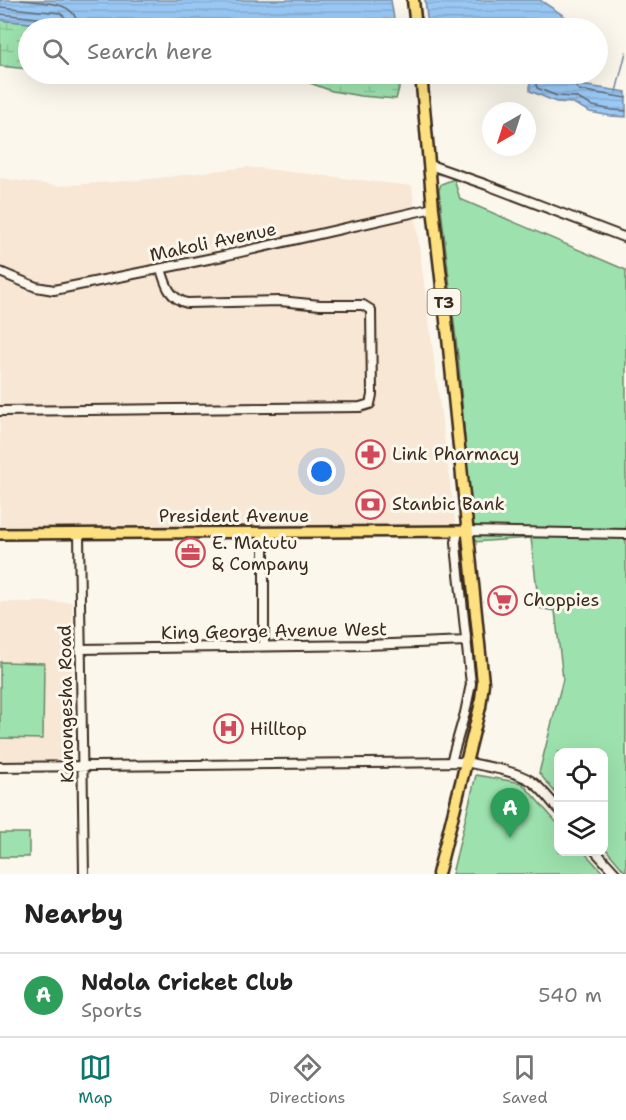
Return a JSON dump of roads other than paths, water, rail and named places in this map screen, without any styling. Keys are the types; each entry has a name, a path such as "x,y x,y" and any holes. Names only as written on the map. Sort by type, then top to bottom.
{"highway":[{"path":"413,0 415,18"},
{"name":"T3","path":"422,84 448,338 463,531 483,683 482,700 438,874"}],"main road":[{"name":"President Avenue","path":"0,534 463,531"}],"street":[{"path":"429,165 626,238"},
{"name":"Makoli Avenue","path":"0,272 36,287 54,290 161,269 433,208"},
{"path":"0,411 360,408 370,404 372,396 371,310 368,307 280,301 187,303 175,298 166,288 161,269"},
{"path":"451,762 471,684 456,542 463,531 626,534"},
{"path":"264,532 264,646"},
{"name":"Kanongesha Road","path":"80,534 84,874"},
{"name":"King George Avenue West","path":"80,649 366,645 467,641"},
{"path":"0,767 465,762 526,778 541,789 554,804"},
{"path":"600,856 616,874"}],"water":[{"path":"0,0 391,0 394,18 18,18 18,22 0,20"},
{"path":"425,0 540,0 567,18 427,18"},
{"path":"530,84 581,84 626,92 626,117 590,112 573,103 556,102 530,91"}],"waterway":[{"path":"616,92 626,52"}],"place":[{"name":"Link Pharmacy","path":"371,454"},
{"name":"Stanbic Bank","path":"371,504"},
{"name":"E. Matutu & Company","path":"191,553"},
{"name":"Choppies","path":"502,600"},
{"name":"Hilltop","path":"229,729"},
{"name":"Ndola Cricket Club","path":"510,838"}]}
